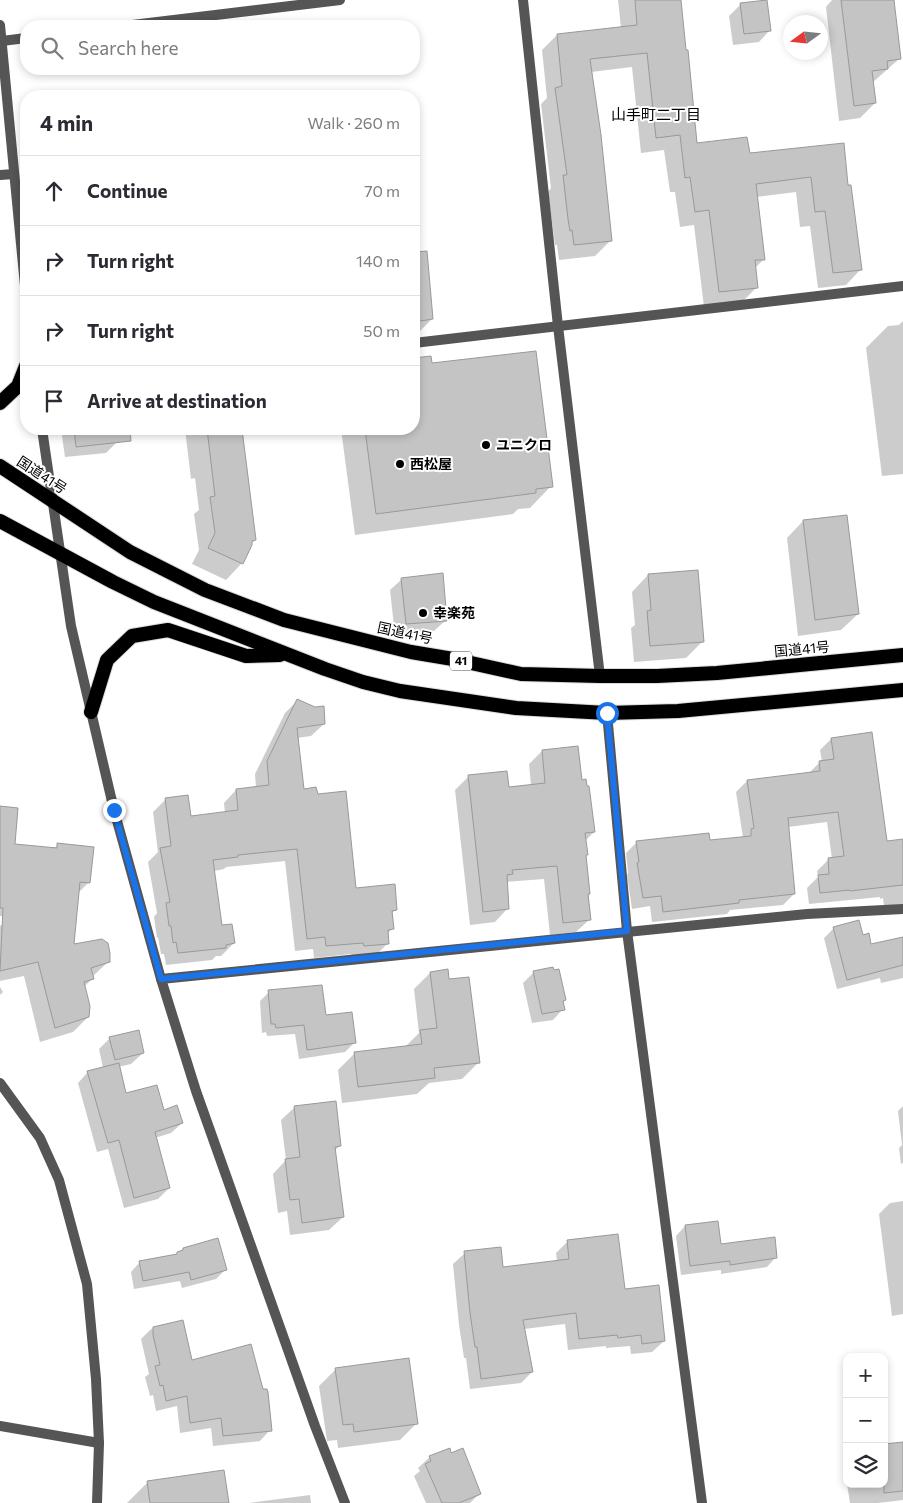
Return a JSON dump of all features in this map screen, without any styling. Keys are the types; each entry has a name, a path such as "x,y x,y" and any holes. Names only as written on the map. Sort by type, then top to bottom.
{"highway":[{"path":"0,402 18,386 20,381"},
{"name":"国道41号","path":"0,466 130,552 206,590 284,620 411,652 521,674 600,676 717,673 903,655"},
{"path":"0,520 113,582 154,602 288,655 364,682 400,691 516,708 607,713 678,711 903,690"},
{"path":"91,712 107,660 132,636 168,630 246,656 288,655"}],"street":[{"path":"174,20 340,0"},
{"path":"523,0 558,326 600,676"},
{"path":"0,25 2,64 20,235"},
{"path":"2,41 20,39"},
{"path":"0,175 14,174"},
{"path":"420,341 903,286"},
{"path":"43,435 72,626 116,819 161,979 196,1091 345,1503"},
{"path":"607,713 627,931 702,1503"},
{"path":"161,979 627,931 808,914 903,909"},
{"path":"0,1083 40,1138 59,1180 87,1284 96,1379 99,1443 97,1503"},
{"path":"0,1426 99,1443"}],"building":[{"path":"635,0 681,0 697,143 747,137 750,153 844,143 848,185 851,185 862,270 833,273 825,211 815,212 811,177 756,184 765,260 755,260 758,288 719,292 709,210 695,212 690,177 685,178 680,135 656,138 647,53 590,59 601,135 612,241 574,245 568,219 563,175 567,175 555,88 562,86 557,34 637,25"},
{"path":"767,0 771,31 744,34 740,3"},
{"path":"841,0 894,0 901,59 887,61 888,69 872,71 876,103 854,106"},
{"path":"427,251 433,319 420,321 420,252"},
{"path":"536,351 553,487 536,489 536,493 376,514 366,435 420,435 420,357 431,356 432,363"},
{"path":"75,435 130,435 131,441 76,447"},
{"path":"208,435 243,435 256,540 252,541 243,564 208,548 215,533 210,497 215,496"},
{"path":"847,515 859,614 815,620 803,520"},
{"path":"698,570 704,642 650,646 647,611 651,610 648,574"},
{"path":"443,573 447,621 406,624 401,578"},
{"path":"297,699 315,707 324,706 325,724 297,728 304,789 316,787 318,794 346,791 356,888 395,884 397,910 392,911 394,929 388,930 389,944 364,946 363,943 326,946 325,937 307,939 297,849 238,855 238,857 213,860 222,925 232,924 235,943 226,945 226,948 178,953 176,942 173,943 171,926 169,926 166,903 170,902 160,848 171,846 165,798 188,795 191,816 238,810 236,789 269,785 267,761"},
{"path":"872,732 887,841 903,839 903,885 820,893 818,875 829,874 828,858 844,856 838,812 788,818 795,894 739,900 739,903 663,912 661,896 643,898 637,863 639,862 636,841 709,833 710,840 751,836 751,829 754,828 747,780 820,771 819,761 834,759 831,738"},
{"path":"578,746 582,780 586,779 587,786 589,786 595,832 585,833 591,920 563,923 557,866 512,870 513,874 507,875 509,909 483,912 468,775 507,771 509,787 545,783 542,750"},
{"path":"0,806 18,808 15,844 57,848 57,843 94,847 90,883 80,882 74,944 102,939 108,943 110,962 91,968 94,979 84,982 90,1006 89,1017 55,1028 38,962 0,971 3,908 0,908"},
{"path":"859,920 863,935 869,933 871,944 903,937 903,965 847,980 833,927"},
{"path":"553,967 554,970 559,969 566,1000 563,1001 565,1010 542,1014 533,971"},
{"path":"448,969 449,979 469,977 480,1063 434,1068 435,1078 358,1087 354,1052 422,1044 420,1030 437,1028 430,972"},
{"path":"322,985 326,1015 352,1012 356,1043 307,1050 304,1025 276,1028 275,1024 271,1024 268,990"},
{"path":"139,1030 144,1053 115,1060 109,1037"},
{"path":"119,1063 126,1093 157,1085 164,1110 177,1105 183,1123 155,1132 170,1188 134,1198 119,1140 108,1143 87,1071"},
{"path":"336,1101 341,1146 335,1147 344,1217 302,1223 299,1199 290,1200 285,1159 300,1157 294,1106"},
{"path":"718,1221 721,1244 775,1237 777,1258 730,1265 730,1261 690,1266 685,1225"},
{"path":"618,1234 625,1289 659,1285 665,1341 642,1344 641,1335 618,1338 617,1335 579,1339 576,1313 523,1320 533,1372 481,1379 470,1313 464,1251 501,1247 503,1267 569,1259 567,1240"},
{"path":"218,1238 227,1270 191,1280 189,1272 143,1281 139,1261 177,1254 183,1248"},
{"path":"183,1320 192,1360 251,1344 263,1389 267,1389 268,1392 272,1431 223,1436 221,1418 190,1423 187,1396 166,1401 163,1385 160,1386 155,1366 160,1365 153,1327"},
{"path":"409,1358 418,1424 354,1432 353,1424 343,1425 335,1368"},
{"path":"903,1442 903,1491 884,1493 884,1488 888,1488 888,1444"},
{"path":"450,1448 451,1453 463,1448 481,1494 459,1503 442,1503 425,1464 431,1461 429,1456"},
{"path":"224,1470 229,1503 150,1503 147,1481"}],"place":[{"name":"ユニクロ","path":"486,445"},
{"name":"西松屋","path":"400,464"},
{"name":"幸楽苑","path":"423,613"}],"district":[{"name":"山手町二丁目","path":"656,115"}],"route":[{"path":"114,810 161,979 627,931 607,713"}]}
